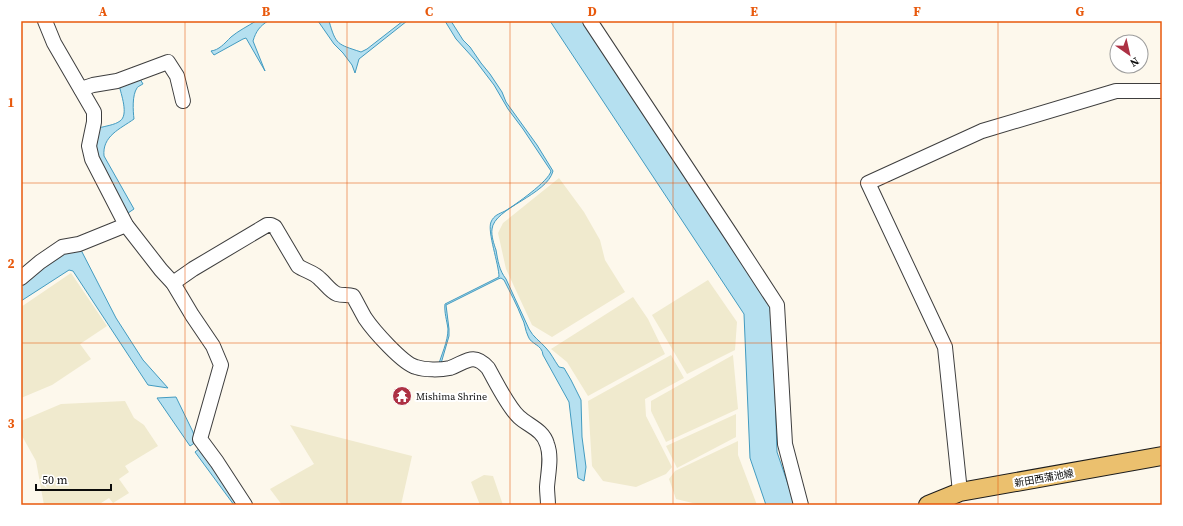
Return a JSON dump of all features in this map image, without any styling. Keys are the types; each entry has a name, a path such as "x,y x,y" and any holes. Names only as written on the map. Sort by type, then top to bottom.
{"main road":[{"name":"新田西蒲池線","path":"928,505 960,492 1162,456"}],"street":[{"path":"44,21 54,43 94,112 94,122 89,146 92,159 126,225 173,283 213,346 221,365 200,439 246,505"},
{"path":"590,21 777,305 785,444 801,505"},
{"path":"81,89 93,85 117,81 168,62 177,76 183,101"},
{"path":"960,492 945,347 868,183 982,131 1116,91 1162,91"},
{"path":"21,278 40,262 62,247 79,244 126,225"},
{"path":"173,283 193,269 266,225 275,227 298,266 314,274 338,295 353,296 371,326 407,363 416,368 444,369 466,360 479,360 488,368 513,410 542,433 545,438 548,445 548,505"}],"shaded area":[{"path":"559,178 584,212 600,240 605,260 625,292 552,337 532,325 506,269 498,233 503,223"},
{"path":"71,273 107,326 80,344 91,359 52,385 21,398 21,307"},
{"path":"708,280 737,322 735,350 687,374 652,315"},
{"path":"633,297 648,319 665,354 588,396 567,362 551,349"},
{"path":"671,355 684,378 645,399 646,416 672,467 666,474 636,487 603,481 592,466 588,401"},
{"path":"733,355 738,409 666,442 651,411 651,401"},
{"path":"125,401 134,418 144,425 158,446 125,466 129,472 119,479 129,493 113,503 109,498 98,505 44,505 36,461 21,434 21,421 61,404"},
{"path":"736,414 736,437 677,468 666,446"},
{"path":"290,425 412,456 401,505 282,505 270,489 314,464"},
{"path":"738,441 738,455 757,505 701,505 676,499 669,479 675,471"},
{"path":"484,475 493,476 503,505 480,505 471,482"}],"water":[{"path":"256,21 268,21 255,34 253,41 265,71 246,38 214,55 211,51 219,48 234,35"},
{"path":"318,21 329,21 336,39 342,45 361,52 403,21 407,21 359,59 355,73 352,65 334,44"},
{"path":"445,21 451,21 463,40 490,74 502,92 506,102 537,145 553,171 549,180 541,187 502,214 495,221 492,234 500,269 529,329 548,350 559,367 564,368 581,400 582,437 586,467 584,481 578,478 569,402 541,349 529,339 516,303 504,280 501,278 498,279 446,305 449,336 440,367 438,367 448,334 445,304 499,277 490,227 492,220 531,192 544,181 551,171 508,109 494,85 475,60 456,39"},
{"path":"550,21 585,21 772,305 777,452 793,499 793,505 766,505 750,458 744,314"},
{"path":"140,79 143,84 135,91 133,108 134,119 109,138 104,149 104,156 134,209 128,213 97,159 94,147 99,128 115,124 123,118 124,104 119,85"},
{"path":"65,250 81,250 116,318 143,360 168,388 148,385 73,271 69,270 21,301 21,284"},
{"path":"176,397 193,432 196,442 190,446 157,398"},
{"path":"200,448 237,503 234,505 195,452"}],"place":[{"name":"Mishima Shrine","path":"402,396"}]}
